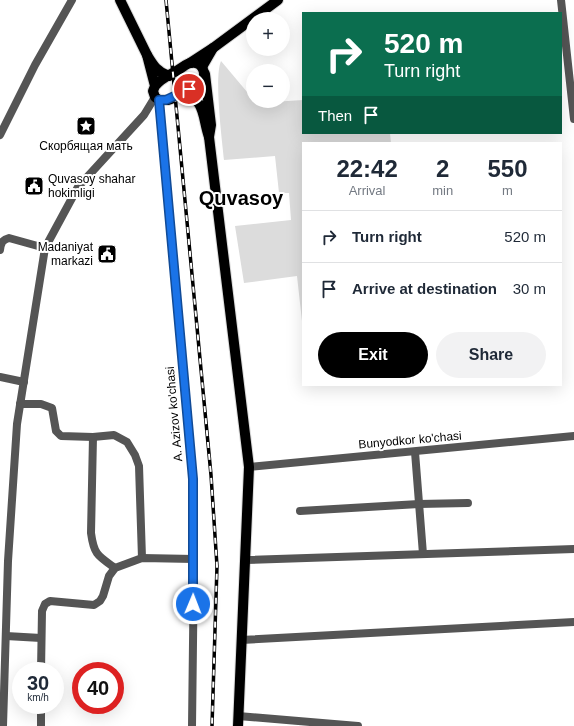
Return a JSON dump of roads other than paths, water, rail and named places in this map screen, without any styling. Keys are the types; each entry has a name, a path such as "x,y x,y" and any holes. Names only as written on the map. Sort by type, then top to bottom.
{"main road":[{"path":"120,0 147,56 156,69 169,76"},
{"path":"213,48 203,70 202,81 182,93 166,100 157,98 153,91 159,80 169,76 213,48 278,0"},
{"path":"147,56 155,86"},
{"path":"190,63 196,62 203,70 211,125 209,137"},
{"path":"182,93 190,95 202,106 205,125 209,137 249,467 238,726"}],"street":[{"path":"0,135 35,65 72,0"},
{"path":"561,0 574,119"},
{"path":"3,726 6,636 4,581 17,424 45,248 78,187 144,115 157,98"},
{"name":"A. Azizov ko'chasi","path":"157,98 193,479 194,559 192,726"},
{"path":"0,250 1,242 9,238 45,248"},
{"path":"0,377 24,382"},
{"path":"20,404 41,404 52,408 56,431 61,436 93,437 114,435 127,442 135,455 139,466 142,558"},
{"name":"Bunyodkor ko'chasi","path":"249,467 574,436"},
{"path":"93,437 90,533 93,546 98,556 115,568"},
{"path":"415,452 423,554"},
{"path":"300,512 468,502"},
{"path":"245,560 574,549"},
{"path":"41,662 42,611 45,604 50,601 94,605 100,601 103,596 110,576 115,568 142,558 194,559"},
{"path":"241,640 574,622"},
{"path":"6,636 41,638"},
{"path":"41,714 41,726"},
{"path":"238,716 358,726"}],"railway":[{"path":"166,0 211,475 217,566 212,726"}],"place":[{"name":"Скорбящая мать","path":"86,126"},
{"name":"Quvasoy shahar hokimligi","path":"34,186"},
{"name":"Madaniyat markazi","path":"107,254"}],"district":[{"name":"Quvasoy","path":"241,198"}]}
